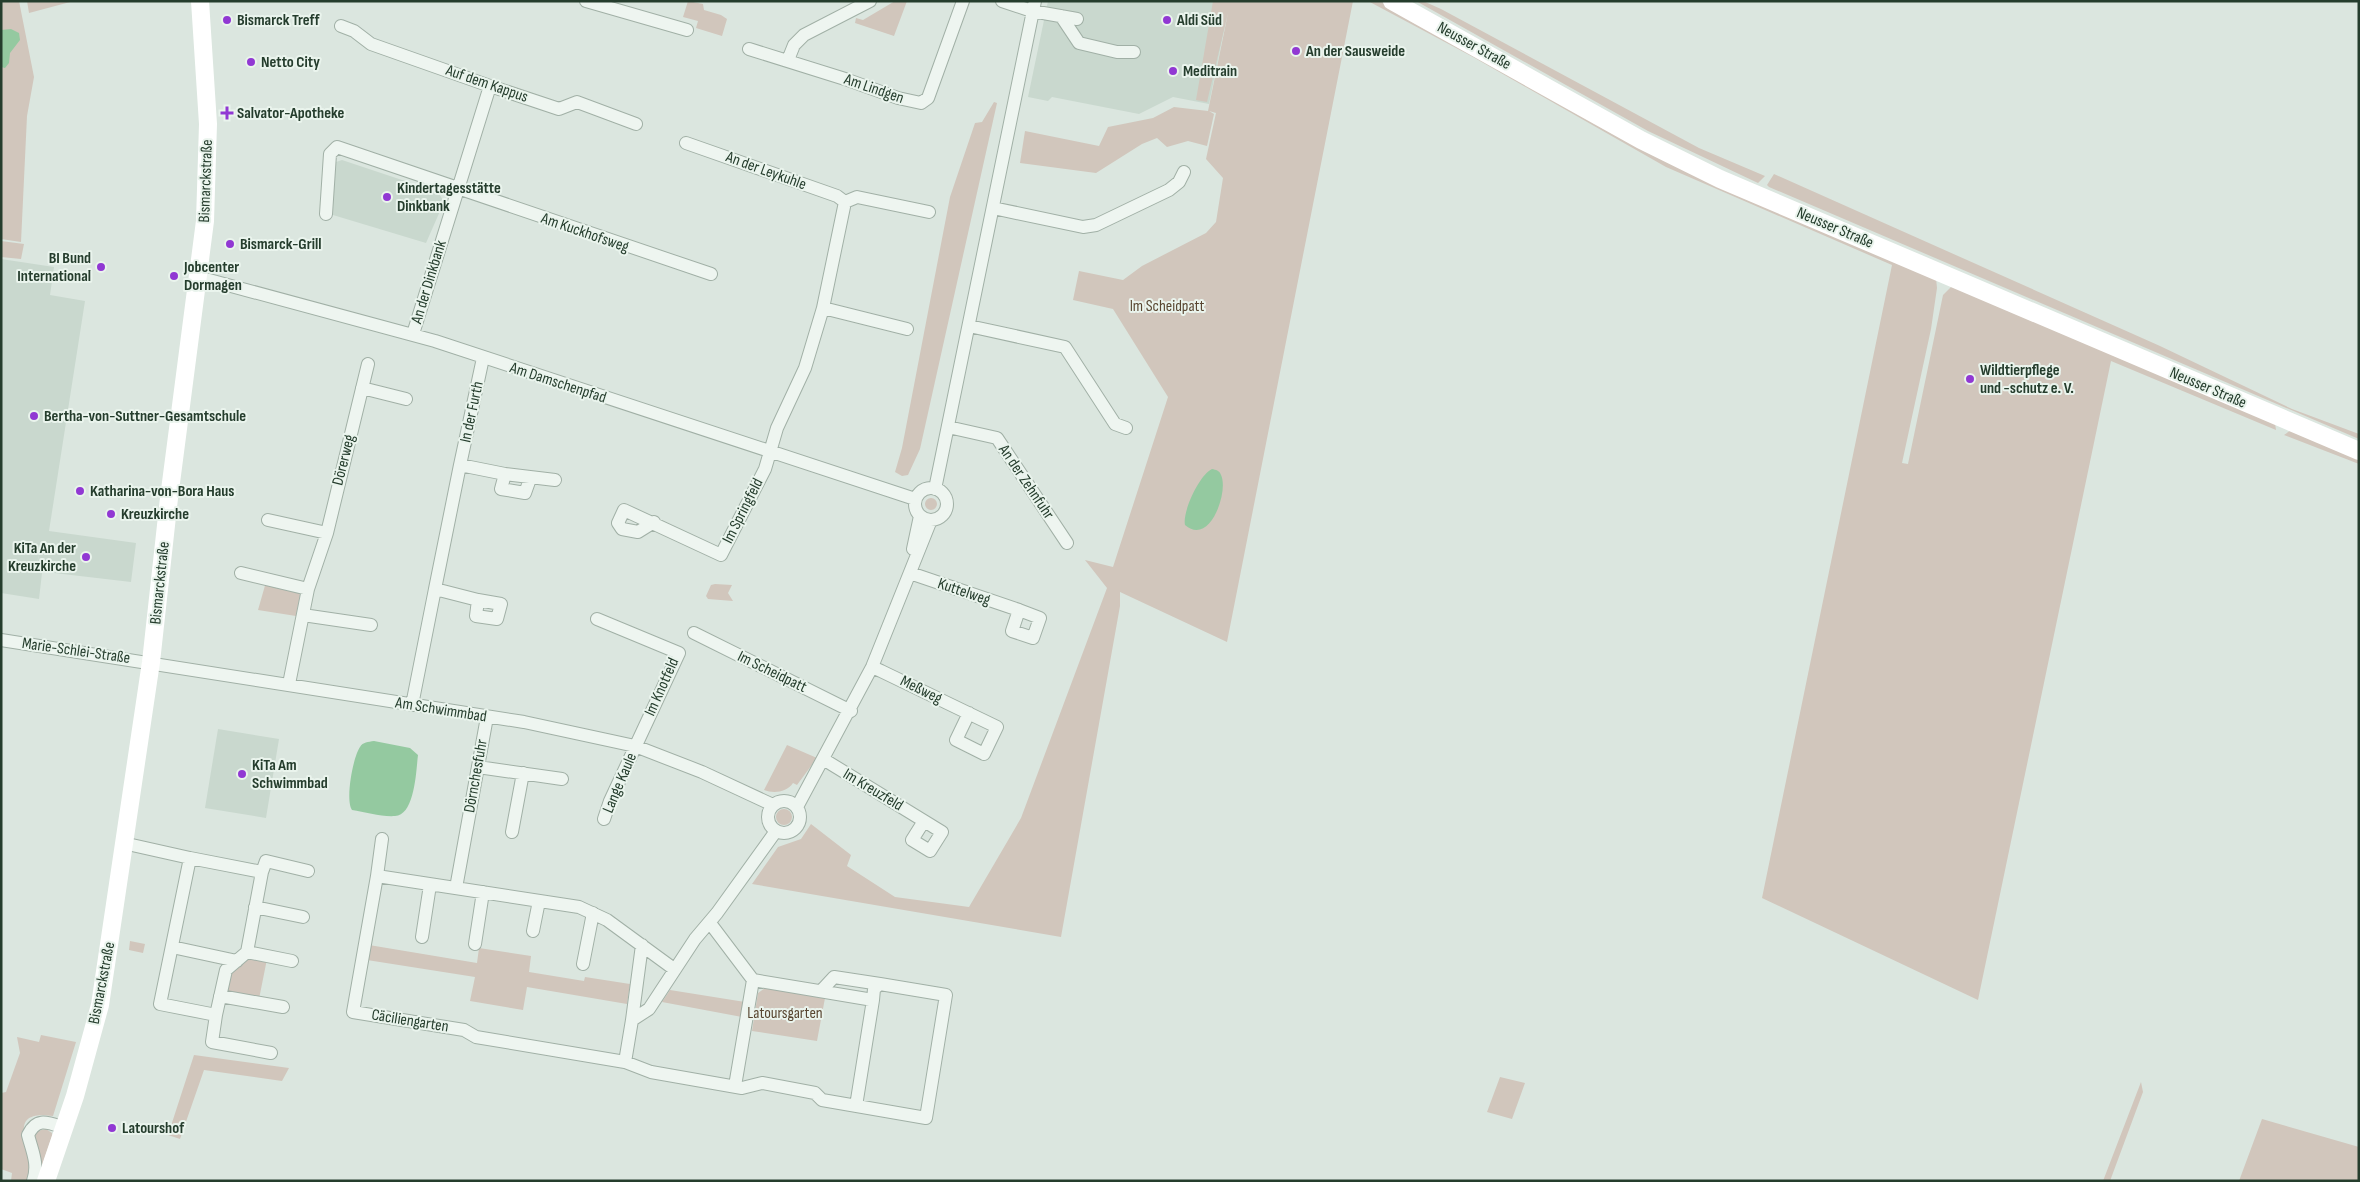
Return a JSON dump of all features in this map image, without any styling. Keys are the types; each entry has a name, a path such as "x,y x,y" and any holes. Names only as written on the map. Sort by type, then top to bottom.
{"street":[{"name":"Bismarckstraße","path":"46,1181 65,1128 100,1006 151,662 169,498 205,213 208,124 200,1"},
{"path":"788,60 794,45 804,35 870,1"},
{"name":"Am Lindgen","path":"749,49 788,60 898,98 921,103 928,98 963,1"},
{"path":"1002,1 1033,6 1061,16 1077,19"},
{"name":"Neusser Straße","path":"1392,1 1682,161 2294,425 2359,451"},
{"path":"589,2 687,30"},
{"path":"935,488 1033,6"},
{"path":"1061,16 1079,43 1117,52 1134,52"},
{"name":"Auf dem Kappus","path":"341,26 354,31 371,44 558,109 577,102 636,124"},
{"name":"An der Dinkbank","path":"413,334 490,86"},
{"name":"An der Leykuhle","path":"686,143 837,196 845,202"},
{"name":"Am Kuckhofsweg","path":"326,214 330,154 337,147 458,190 711,274"},
{"path":"993,208 1083,227 1096,225 1169,190 1179,182 1184,172"},
{"path":"770,452 776,428 805,368 823,308 845,202 857,197 929,212"},
{"name":"Am Damschenpfad","path":"198,277 413,334 915,499"},
{"path":"823,308 907,329"},
{"path":"969,326 1066,348 1115,424 1126,428"},
{"name":"In der Furth","path":"412,705 444,540 484,358"},
{"name":"Dörerweg","path":"289,684 308,589 326,533 368,364"},
{"path":"362,388 406,399"},
{"name":"An der Zehnfuhr","path":"948,427 997,438 1067,543"},
{"name":"Im Springfeld","path":"654,522 721,556 765,468 770,452"},
{"name":"In der Furth","path":"460,465 530,478 555,480"},
{"path":"935,488 944,494 947,504 944,514 925,518 915,508 915,499 921,491 935,488"},
{"path":"792,804 800,818 796,828 786,833 776,831 769,823 771,809 792,804 823,759 872,667 911,569 911,559 925,518"},
{"path":"268,520 326,533"},
{"name":"Kuttelweg","path":"911,569 1019,610"},
{"path":"241,573 308,589"},
{"path":"435,589 478,600"},
{"path":"302,615 371,626"},
{"name":"Im Knotfeld","path":"597,619 679,653 635,746"},
{"name":"Im Scheidpatt","path":"694,633 850,711"},
{"name":"Marie-Schlei-Straße","path":"1,640 151,662"},
{"name":"Am Schwimmbad","path":"151,662 524,722 635,746 724,782 771,809"},
{"name":"Meßweg","path":"872,667 969,713"},
{"name":"Dörnchesfuhr","path":"456,888 487,717"},
{"name":"Lange Kaule","path":"604,820 635,746"},
{"name":"Im Kreuzfeld","path":"823,759 924,821"},
{"path":"478,767 562,779"},
{"path":"512,832 522,773"},
{"path":"632,1020 648,1008 674,969 710,923 776,831"},
{"path":"382,839 377,876 579,907 642,945 674,969"},
{"path":"123,843 262,872"},
{"path":"190,858 160,1004 216,1015"},
{"path":"271,1053 212,1042 216,1015 226,970 247,952 262,872 266,861 308,871"},
{"name":"Cäciliengarten","path":"377,876 353,1012 464,1030 476,1037 625,1062"},
{"path":"422,937 430,885"},
{"path":"475,944 483,892"},
{"path":"533,931 538,901"},
{"path":"255,906 303,917"},
{"path":"583,964 593,914"},
{"path":"710,923 753,980 873,1000"},
{"path":"642,945 625,1062 651,1072 742,1088 762,1084 815,1093 822,1100 926,1118 946,995 834,977 820,991"},
{"path":"172,947 237,962"},
{"path":"247,952 292,961"},
{"path":"735,1086 753,980"},
{"path":"856,1106 874,990 880,984"},
{"path":"220,996 283,1006"},
{"path":"33,1181 36,1162 28,1135 32,1127 40,1122 47,1122 65,1128"}],"shaded area":[{"path":"1048,1 1230,1 1209,104 1173,97 1139,114 1052,97 1048,101 1028,97"},
{"path":"11,29 19,33 20,40 10,53 9,63 5,68 1,67 1,30"},
{"name":"Kindertagesstätte Dinkbank","path":"342,160 438,192 444,202 426,243 333,215 334,169 336,162"},
{"name":"Bertha-von-Suttner-Gesamtschule","path":"1,259 54,267 50,295 85,301 49,531 136,543 131,582 37,571 39,551 36,572 42,573 39,599 1,593"},
{"path":"1212,469 1219,472 1223,483 1220,504 1209,523 1202,529 1194,530 1185,525 1186,511 1197,485 1207,472"},
{"name":"KiTa Am Schwimmbad","path":"218,729 279,739 266,818 205,808"},
{"path":"374,741 410,748 418,755 411,800 402,814 395,816 379,815 352,810 350,805 351,779 357,752 363,744"}],"green space":[{"path":"1,1 19,1 34,77 27,116 21,242 1,239"},
{"path":"27,1 74,1 29,13"},
{"path":"688,1 703,4 704,10 721,15 727,19 722,36 696,28 698,21 683,17"},
{"path":"895,1 907,1 894,36 855,23 856,18 863,20"},
{"path":"1213,1 1353,1 1227,642 1120,592 1120,606 1061,937 752,884 778,847 801,839 811,824 851,855 847,866 895,897 969,907 1021,818 1107,588 1085,560 1113,567 1168,397 1113,309 1073,300 1079,271 1123,280 1142,266 1206,233 1216,222 1223,178 1206,159 1216,113 1209,111 1214,114 1207,146 1188,141 1167,147 1157,138 1142,144 1096,173 1020,163 1025,131 1099,146 1108,127 1153,118 1174,107 1208,111 1228,13 1207,102 1196,100"},
{"path":"1368,1 1380,1 1936,278 1937,288 1931,329 1902,463 1908,464 1943,295 1953,285 2275,423 2276,430 2111,361 1978,1000 1762,898 1892,265 1666,167 1473,57"},
{"path":"1416,1 1423,1 1441,9 1699,148 1765,176 1758,183 1648,131"},
{"path":"994,102 997,103 920,449 908,475 902,476 895,472 902,448 950,197 975,123 982,122"},
{"path":"1774,174 2160,346 2292,409 2359,434 2359,439 1769,187 1767,185"},
{"path":"1,241 24,244 21,259 1,257"},
{"path":"2291,430 2359,457 2359,464 2284,435"},
{"path":"929,498 933,498 937,504 933,510 929,510 925,506 925,502"},
{"path":"266,582 297,589 300,595 296,616 258,610"},
{"path":"711,585 732,585 728,593 733,601 708,599 706,596"},
{"path":"787,745 817,758 797,785 793,783 780,791 764,790"},
{"path":"784,809 790,811 792,817 790,823 784,825 778,823 776,817 778,811"},
{"path":"130,941 145,944 143,953 129,950"},
{"path":"369,945 477,963 479,948 531,956 529,972 584,981 585,977 630,984 627,1004 527,987 523,1010 470,1001 475,977 367,960"},
{"path":"249,955 267,959 259,999 224,994 227,979"},
{"name":"Latoursgarten","path":"765,988 825,998 817,1041 752,1031 758,993"},
{"path":"670,990 745,1002 742,1017 662,1002"},
{"path":"41,1035 76,1042 53,1116 38,1115 29,1118 25,1124 24,1132 31,1169 28,1181 11,1181 12,1173 1,1169 1,1093 6,1092 20,1053 17,1037 39,1042"},
{"path":"194,1055 289,1068 282,1081 204,1070 180,1139 168,1135"},
{"path":"1500,1077 1525,1083 1512,1119 1487,1112"},
{"path":"2141,1082 2143,1092 2110,1181 2103,1181"},
{"path":"2262,1119 2359,1147 2359,1181 2239,1181"},
{"path":"46,1129 52,1133 52,1136 42,1166 34,1138 37,1131"}],"place":[{"name":"Bismarck Treff","path":"227,20"},
{"name":"Aldi Süd","path":"1167,20"},
{"name":"An der Sausweide","path":"1296,51"},
{"name":"Netto City","path":"251,62"},
{"name":"Meditrain","path":"1173,71"},
{"name":"Salvator-Apotheke","path":"227,113"},
{"name":"Kindertagesstätte Dinkbank","path":"387,197"},
{"name":"Bismarck-Grill","path":"230,244"},
{"name":"BI Bund International","path":"101,267"},
{"name":"Jobcenter Dormagen","path":"174,276"},
{"name":"Wildtierpflege und -schutz e. V.","path":"1970,379"},
{"name":"Bertha-von-Suttner-Gesamtschule","path":"34,416"},
{"name":"Katharina-von-Bora Haus","path":"80,491"},
{"name":"Kreuzkirche","path":"111,514"},
{"name":"KiTa An der Kreuzkirche","path":"86,557"},
{"name":"KiTa Am Schwimmbad","path":"242,774"},
{"name":"Latourshof","path":"112,1128"}]}
